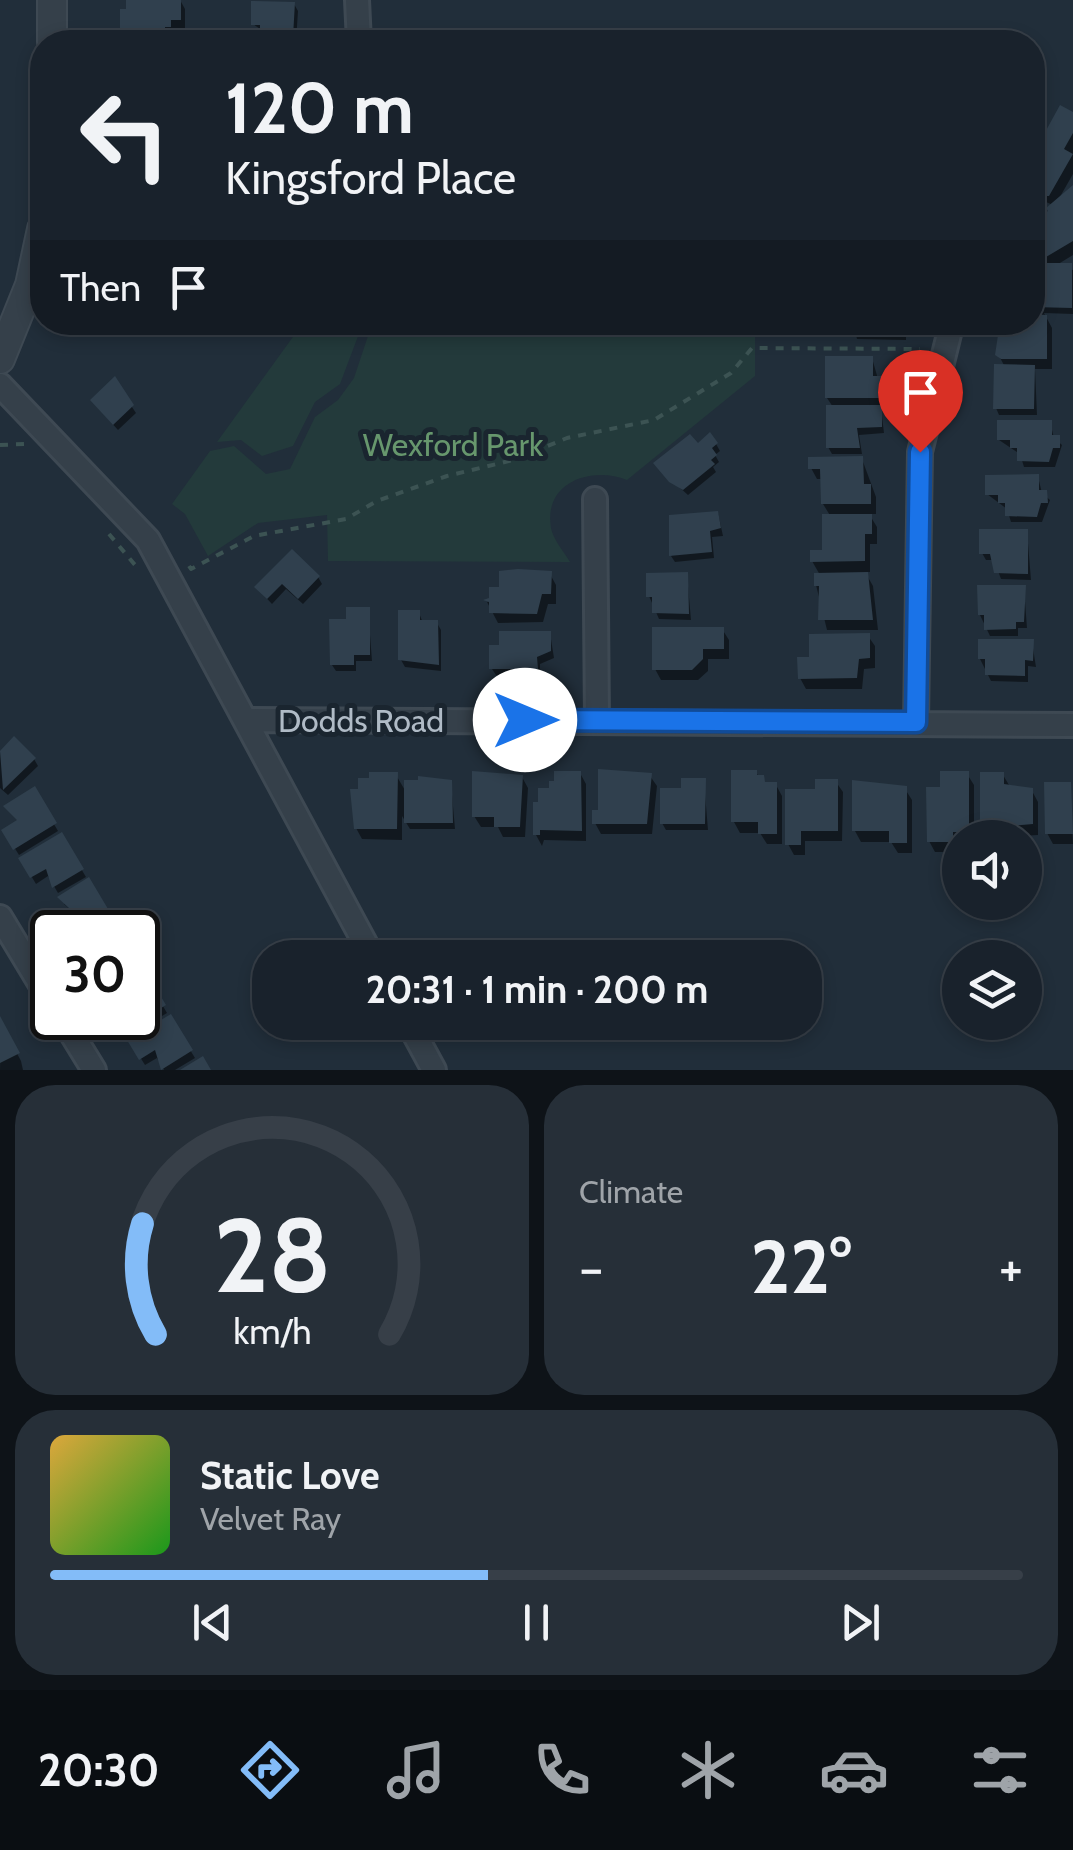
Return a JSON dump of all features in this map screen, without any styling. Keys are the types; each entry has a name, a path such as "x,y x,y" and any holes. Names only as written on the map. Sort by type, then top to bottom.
{"street":[{"path":"52,0 52,30"},
{"path":"357,0 358,30"},
{"path":"0,359 30,285"},
{"path":"916,722 920,452 949,335"},
{"path":"0,384 148,540 364,940"},
{"path":"596,499 596,720"},
{"name":"Dodds Road","path":"248,720 1073,725"},
{"path":"0,917 30,967"},
{"path":"76,1040 94,1070"},
{"path":"418,1040 434,1070"}],"path":[{"path":"160,560 182,556 191,569 254,536 346,519 377,501 447,476 513,460 567,438 654,420 731,373 752,348 945,350"},
{"path":"0,445 9,442 33,446"},
{"path":"100,523 144,579"}],"green space":[{"name":"Wexford Park","path":"294,335 358,335 340,384 315,402 293,446 262,456 241,440 217,442"},
{"name":"Wexford Park","path":"368,335 755,335 755,376 627,480 600,475 573,481 563,488 551,512 551,528 570,562 328,561 327,515 258,523 208,556 185,514 172,504 210,451 234,446 266,474 290,469 315,417 338,400 354,378"}],"building":[{"path":"126,0 181,0 181,20 171,20 171,27 165,30 120,30 120,9 126,9"},
{"path":"251,1 295,2 293,30 260,30 260,25 251,25"},
{"path":"1060,105 1073,112 1073,133 1064,149 1073,154 1049,196 1045,196 1045,132"},
{"path":"1073,185 1073,241 1045,258 1048,211 1046,208"},
{"path":"1045,263 1072,263 1072,308 1045,307"},
{"path":"1047,315 1047,359 1001,359 995,355 998,335 1045,335"},
{"path":"825,356 873,356 873,376 885,376 885,398 825,398"},
{"path":"994,364 1035,365 1034,409 993,409"},
{"path":"115,376 134,405 113,425 90,400"},
{"path":"826,405 882,405 882,427 857,428 860,448 826,448"},
{"path":"997,420 1052,420 1052,435 1060,435 1060,448 1053,448 1049,462 1017,461 1017,448 1010,448 1010,440 997,440"},
{"path":"710,432 718,443 712,448 717,455 711,460 715,464 683,490 669,482 653,463 690,434 698,443"},
{"path":"863,456 864,484 871,484 871,504 821,504 820,469 808,469 808,457"},
{"path":"1039,474 1039,490 1047,490 1048,503 1041,503 1037,517 1005,516 1005,503 998,503 998,495 985,495 985,475"},
{"path":"718,511 721,528 710,531 712,552 669,556 669,515"},
{"path":"822,514 872,514 872,534 865,534 865,561 810,562 810,550 822,550"},
{"path":"979,529 1028,529 1028,574 994,573 990,554 979,554"},
{"path":"292,549 320,576 298,599 282,584 267,599 254,587"},
{"path":"499,571 552,571 551,594 542,594 537,614 489,613 489,602 483,600 489,598 489,587 499,587"},
{"path":"688,572 689,614 652,613 652,597 646,597 646,573"},
{"path":"868,572 873,620 818,620 819,586 814,586 814,573"},
{"path":"977,585 1026,585 1024,622 1016,622 1016,629 984,630 984,615 978,615"},
{"path":"346,607 370,607 370,655 354,655 354,665 330,665 329,619 346,619"},
{"path":"398,610 420,610 420,620 438,620 439,665 398,660"},
{"path":"652,627 724,627 724,649 703,649 703,659 692,670 652,670"},
{"path":"499,631 551,631 551,651 537,657 538,669 489,669 489,645 499,645"},
{"path":"870,633 870,658 859,659 857,678 798,679 797,657 809,657 809,634"},
{"path":"978,639 1034,639 1033,661 1025,660 1025,676 985,675 985,659 978,659"},
{"path":"14,736 36,758 3,790 0,751"},
{"path":"598,769 652,773 647,824 592,824 592,810 598,810"},
{"path":"731,770 757,770 757,775 764,775 765,782 777,782 777,834 758,834 758,822 731,822"},
{"path":"472,771 523,775 520,827 494,827 494,817 472,817"},
{"path":"554,771 581,771 582,831 540,830 540,835 533,835 533,802 538,802 538,788 549,788 549,781 554,781"},
{"path":"940,771 969,771 969,820 942,820 942,842 927,842 926,787 940,787"},
{"path":"369,772 398,772 397,829 354,829 350,789 358,789 358,778 369,778"},
{"path":"980,772 1004,772 1004,784 1033,788 1033,820 980,820"},
{"path":"418,776 452,780 453,823 404,823 404,780 418,780"},
{"path":"681,778 706,778 705,824 660,824 660,788 681,788"},
{"path":"815,779 838,779 838,831 801,831 801,845 785,845 785,789 815,789"},
{"path":"852,780 907,786 907,843 889,843 889,831 852,831"},
{"path":"1044,782 1071,782 1073,834 1045,834"},
{"path":"35,786 57,823 13,850 1,830 17,820 3,806"},
{"path":"62,832 84,869 52,888 46,869 30,878 18,858"},
{"path":"89,877 109,910 71,910 57,897"},
{"path":"171,1014 193,1050 161,1070 155,1050 139,1060 127,1040 160,1040 160,1020"},
{"path":"0,1016 20,1053 0,1063"},
{"path":"203,1056 211,1070 180,1070"}],"route":[{"path":"525,720 916,722 920,452"}]}
